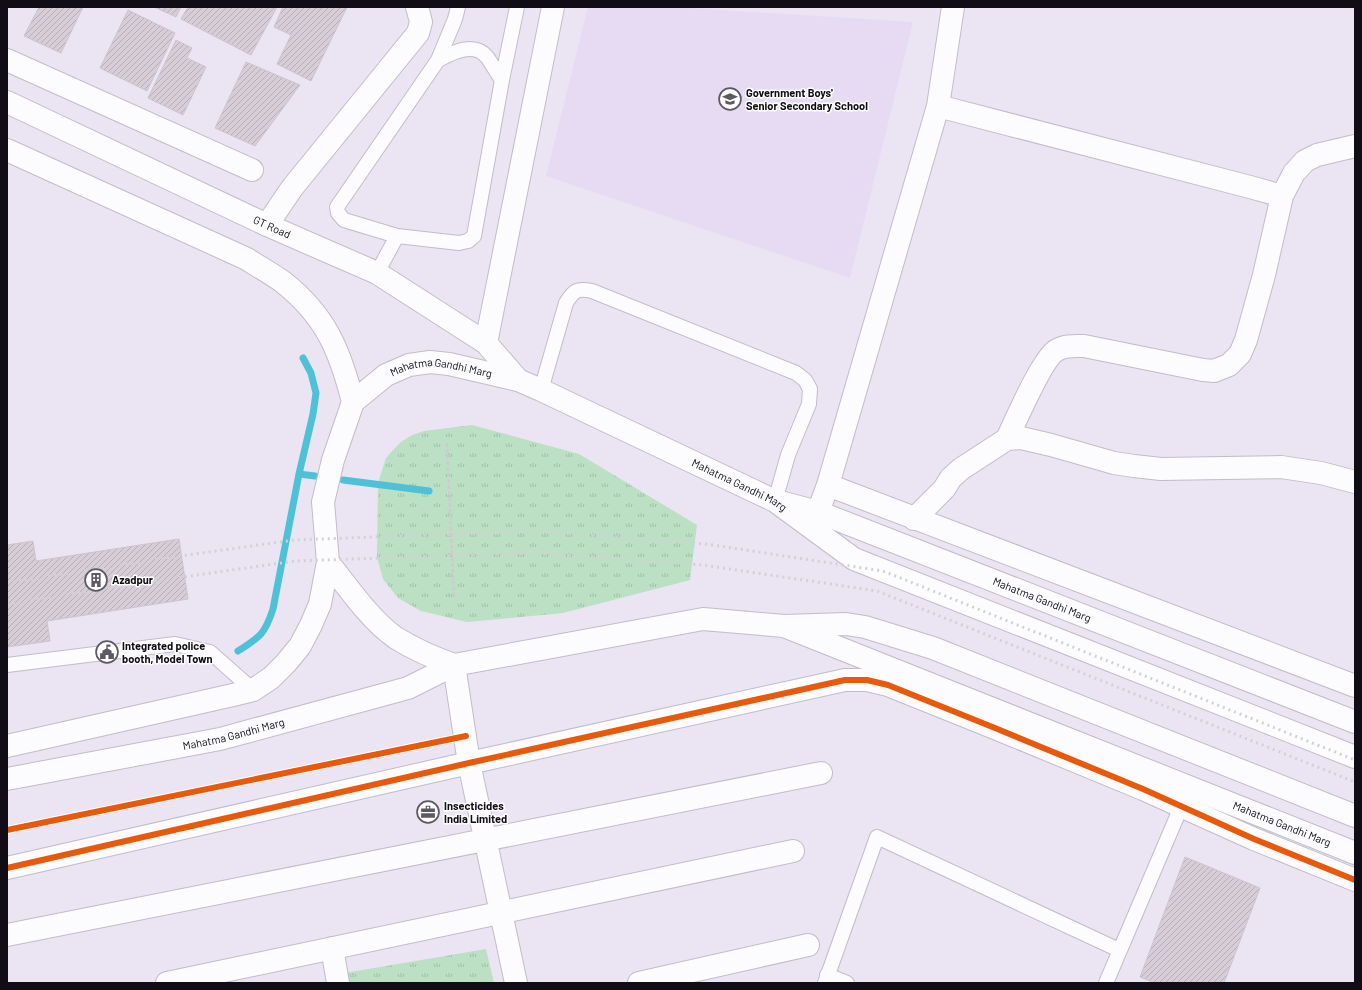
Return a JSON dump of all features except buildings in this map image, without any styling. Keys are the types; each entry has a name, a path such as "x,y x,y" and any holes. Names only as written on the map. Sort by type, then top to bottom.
{"street":[{"path":"267,225 292,188 418,33 421,22 417,7"},
{"path":"486,343 553,7"},
{"path":"818,512 828,485 938,106 953,7"},
{"path":"7,60 252,170"},
{"name":"GT Road","path":"7,102 267,225 377,273 486,343 518,380"},
{"path":"938,106 1282,196"},
{"path":"1007,439 1049,356 1057,350 1070,346 1084,346 1202,370 1214,371 1229,365 1240,354 1246,340 1264,275 1282,196 1294,173 1305,161 1317,155 1355,146"},
{"path":"7,150 247,259 282,281 301,297 327,330 345,370 353,402 333,460 323,502 328,562 320,604 312,625 300,646 286,664 271,678 253,690 7,746"},
{"name":"Mahatma Gandhi Marg","path":"353,402 386,375 409,365 430,362 449,364 518,380 774,501 818,512 1355,722"},
{"path":"914,518 944,489 951,478 961,468 1007,439 1021,438 1114,463 1134,466 1161,469 1281,467 1321,473 1355,482"},
{"path":"828,485 1355,686"},
{"path":"774,501 854,559 1355,757"},
{"path":"328,562 364,607 395,637 430,656 454,665 470,763 516,983"},
{"name":"Mahatma Gandhi Marg","path":"7,779 220,739 408,688 454,665 703,619 784,626 1185,797 1355,853"},
{"path":"784,626 846,624 866,626 925,646 1355,816"},
{"path":"7,868 845,680 867,680 888,686 995,728 1185,797 1254,839 1355,880"},
{"path":"7,935 821,773"},
{"path":"167,983 793,851"},
{"path":"639,983 808,945"},
{"path":"332,948 338,983"}],"lane":[{"path":"458,7 455,19 438,60 337,207 338,213 344,220 397,236 459,243 468,241 474,236 502,80 518,7"},
{"path":"438,60 458,50 474,49 486,55 502,80"},
{"path":"377,273 397,236"},
{"path":"541,390 566,303 572,293 581,289 592,291 796,373 805,380 810,389 809,404 788,455 774,501"},
{"path":"7,665 175,644 210,652 253,690"},
{"path":"1106,983 1185,797"},
{"path":"847,983 826,979 877,837 1119,950"}],"path":[{"path":"447,443 454,599"}],"shaded area":[{"name":"Government Boys' Senior Secondary School","path":"588,7 673,7 913,22 850,278 546,176"}],"green space":[{"path":"472,425 579,454 697,525 690,580 563,613 467,622 421,611 398,598 383,579 377,557 378,483 386,458 401,442 412,435 424,431"},
{"path":"486,949 494,983 342,983 339,974"}],"waterway":[{"path":"238,651 261,634 273,609 316,393 311,373 303,358"},
{"path":"299,474 315,476"},
{"path":"343,480 429,491"}],"railway":[{"path":"7,583 159,559 294,540 535,531 706,544 883,571 1355,760"},
{"path":"7,604 295,561 534,553 703,565 877,591 1355,782"}],"cycle path":[{"path":"7,868 469,763 845,680 867,680 888,685 995,728 1143,789 1254,839 1355,880"},
{"path":"7,830 466,736"}],"place":[{"name":"Government Boys' Senior Secondary School","path":"730,99"},
{"name":"Azadpur","path":"96,580"},
{"name":"Integrated police booth, Model Town","path":"107,652"},
{"name":"Insecticides India Limited","path":"428,812"}]}
